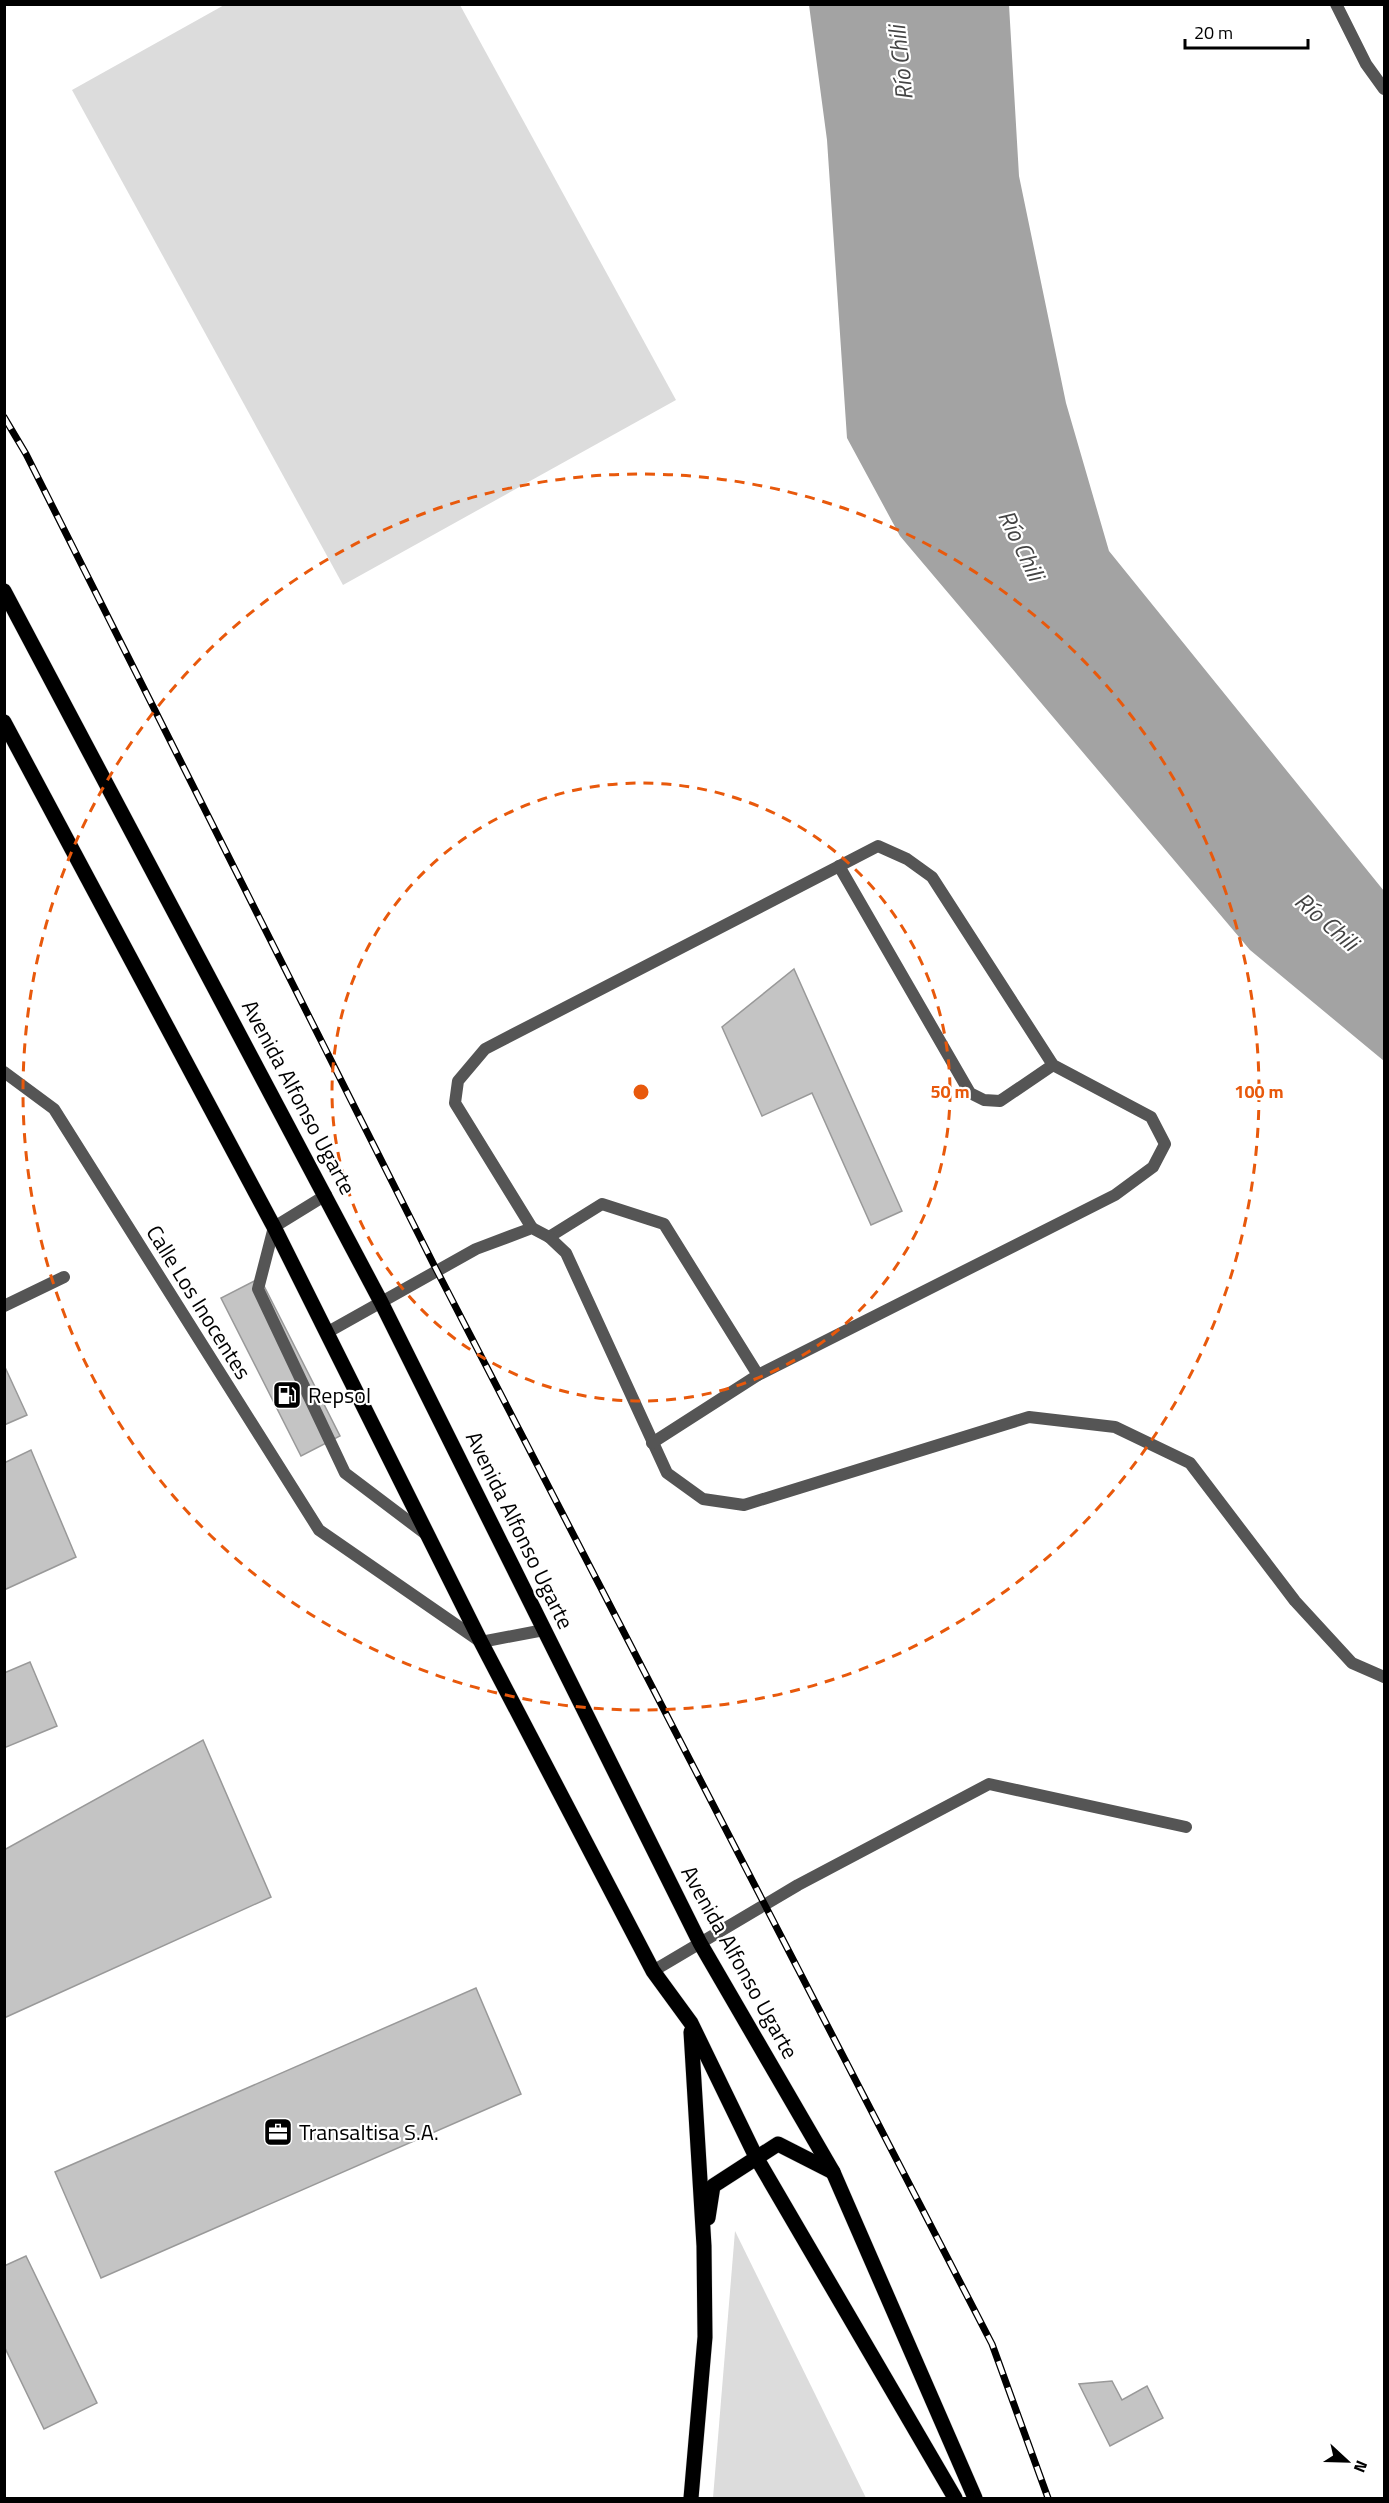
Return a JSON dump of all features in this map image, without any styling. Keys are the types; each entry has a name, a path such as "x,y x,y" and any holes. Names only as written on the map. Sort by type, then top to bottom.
{"main road":[{"name":"Avenida Alfonso Ugarte","path":"4,591 326,1195 700,1943 833,2172 975,2499"},
{"path":"4,722 274,1227 482,1642 652,1971 691,2023 756,2157 955,2499"},
{"path":"691,2023 704,2246 705,2337 691,2499"},
{"path":"704,2246 713,2186 778,2144 833,2172"}],"street":[{"path":"1336,4 1366,64 1384,89"},
{"path":"652,1443 758,1376 1115,1195 1153,1167 1165,1144 1151,1117 1053,1065 932,877 907,859 878,846 485,1049 458,1081 455,1103 532,1228 549,1237 566,1253 652,1443 667,1473 703,1499 744,1504 1029,1417 1114,1427 1190,1463 1295,1601 1352,1663 1384,1677"},
{"path":"839,866 970,1093 984,1100 1000,1101 1053,1065"},
{"name":"Calle Los Inocentes","path":"4,1072 54,1109 319,1530 482,1642"},
{"path":"326,1195 274,1227 258,1289 345,1473 429,1536"},
{"path":"549,1237 603,1204 664,1224 758,1376"},
{"path":"328,1332 476,1249 532,1228"},
{"path":"4,1306 64,1277"},
{"path":"482,1642 544,1630"},
{"path":"652,1971 798,1885 989,1784 1186,1827"}],"shaded area":[{"path":"226,4 460,5 676,400 343,585 72,90"},
{"path":"735,2231 866,2498 713,2498"}],"water":[{"name":"Río Chili","path":"809,5 1009,5 1019,176 1066,403 1109,551 1384,891 1384,1061 1250,950 900,536 847,438 827,140"}],"building":[{"path":"794,969 902,1211 871,1225 812,1093 762,1116 722,1027"},
{"path":"260,1278 340,1436 301,1456 221,1298"},
{"path":"4,1365 27,1415 4,1425"},
{"path":"31,1450 76,1557 4,1590 4,1463"},
{"path":"30,1662 57,1726 4,1748 4,1673"},
{"path":"203,1740 271,1897 4,2018 4,1850"},
{"path":"476,1988 521,2094 101,2278 55,2172"},
{"path":"26,2256 97,2403 44,2429 4,2346 4,2266"},
{"path":"1112,2381 1122,2400 1147,2386 1163,2418 1110,2446 1079,2384"}],"railway":[{"path":"4,417 26,454 437,1271 992,2344 1048,2498"}],"place":[{"name":"Repsol","path":"287,1395"},
{"name":"Transaltisa S.A.","path":"278,2132"}]}
